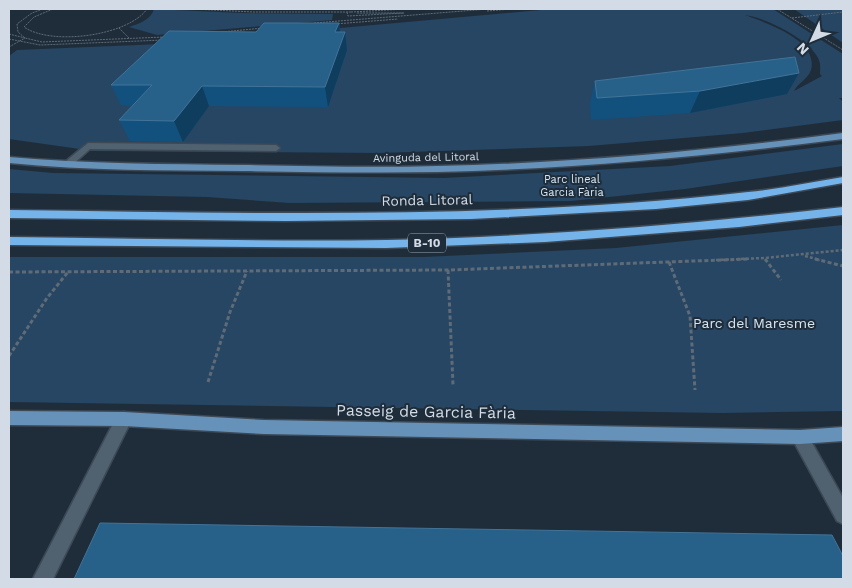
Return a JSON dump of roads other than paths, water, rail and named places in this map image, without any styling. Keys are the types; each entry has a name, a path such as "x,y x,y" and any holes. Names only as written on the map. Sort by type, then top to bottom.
{"highway":[{"name":"Ronda Litoral","path":"9,214 424,217 565,212 748,196 843,180"},
{"name":"B-10","path":"9,241 386,244 456,242 545,238 739,223 843,211"}],"main road":[{"name":"Avinguda del Litoral","path":"9,160 68,164 324,170 466,168 629,160 729,151 843,136"},
{"name":"Passeig de Garcia Fària","path":"9,418 124,419 264,427 800,437 843,434"}],"street":[{"path":"68,164 88,146 276,148"},
{"path":"43,579 124,419"},
{"path":"800,437 843,515"}],"park label":[{"name":"Parc lineal Garcia Fària","path":"572,185"},
{"name":"Parc del Maresme","path":"754,323"}]}
